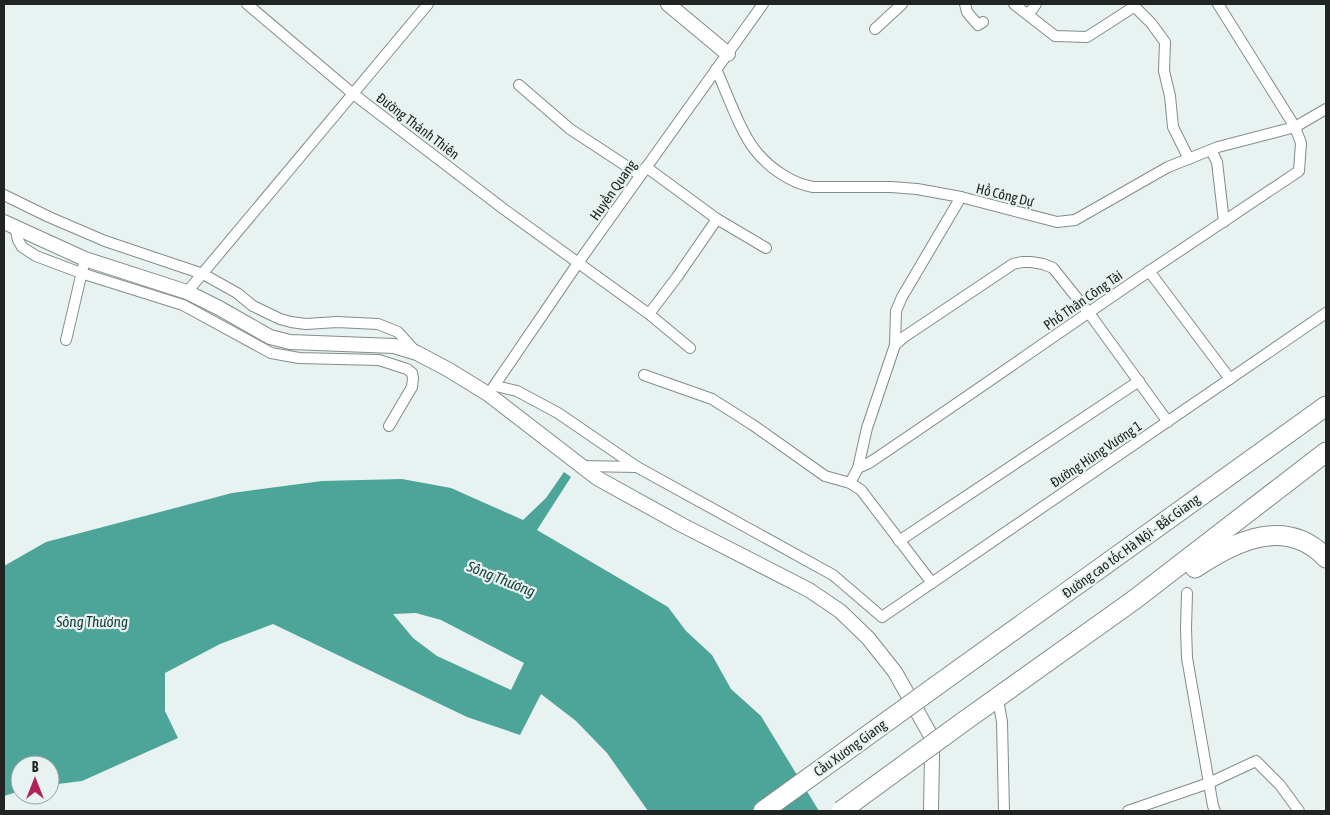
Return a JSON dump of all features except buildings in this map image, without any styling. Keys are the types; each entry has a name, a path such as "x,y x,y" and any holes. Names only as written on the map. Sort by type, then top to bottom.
{"highway":[{"path":"1297,427 1326,396"},
{"name":"Đường cao tốc Hà Nội - Bắc Giang","path":"936,686 1326,406"},
{"path":"841,811 1134,600 1326,452"},
{"path":"1134,600 1180,578 1218,552 1248,539 1278,534 1306,541 1326,558"},
{"name":"Cầu Xương Giang","path":"763,811 936,686"}],"street":[{"name":"Đường Thánh Thiên","path":"247,4 352,93 505,210 649,314 690,348"},
{"path":"187,292 428,4"},
{"path":"668,4 728,54"},
{"name":"Huyền Quang","path":"492,390 578,263 763,4"},
{"path":"875,29 902,4"},
{"path":"966,4 967,12 978,25 983,22"},
{"path":"1014,4 1055,36 1087,37 1134,6 1151,23 1165,42 1164,71 1170,96 1173,127 1189,158"},
{"path":"1028,15 1036,4"},
{"path":"1218,4 1295,127"},
{"name":"Hồ Công Dự","path":"716,69 738,120 754,150 774,169 802,185 813,187 917,189 961,197 1057,222 1075,220 1168,167 1189,158 1295,127 1326,109"},
{"path":"519,85 570,129 643,171 766,248"},
{"name":"Phố Thân Công Tài","path":"858,468 902,441 1149,271 1299,171 1301,143 1295,127"},
{"path":"1212,150 1217,162 1224,222"},
{"path":"4,195 42,214 105,241 202,274 237,293 253,306 285,321 306,324 338,322 378,324 398,332 417,353"},
{"path":"850,483 858,468 867,428 895,345 896,312 902,297 961,197"},
{"path":"649,314 717,219"},
{"path":"10,224 85,259 187,292 278,340 394,346 417,353 492,390 581,466 626,495 809,590 840,611 868,638 895,672 931,736 931,811"},
{"path":"10,224 26,251 81,273 183,305 263,349 282,356 379,360 407,368 412,373 413,382 390,426"},
{"path":"66,340 85,259"},
{"path":"895,345 904,337 1013,264 1022,262 1043,264 1053,268 1089,313 1168,422"},
{"path":"1149,271 1230,380"},
{"name":"Đường Hùng Vương 1","path":"637,467 833,575 882,618 1326,313"},
{"path":"644,375 712,400 753,425 825,476 850,483 861,490 932,583"},
{"path":"899,541 1138,381"},
{"path":"492,390 518,391 558,413 637,467"},
{"path":"581,466 637,467"},
{"path":"1187,592 1187,658 1209,783 1216,811"},
{"path":"999,705 1002,722 1004,811"},
{"path":"1128,811 1209,783 1256,761 1280,785 1299,811"}],"water":[{"name":"Sông Thương","path":"564,472 571,477 537,530 668,607 686,631 712,655 731,689 761,716 819,811 648,811 607,753 576,721 541,694 520,735 467,717 273,624 220,644 165,673 165,711 178,738 82,781 60,784 60,755 10,755 10,794 4,796 4,566 46,542 232,493 322,481 402,479 451,488 523,520 546,498","holes":["416,613 441,620 524,663 511,690 437,656 413,638 393,614"]}]}
